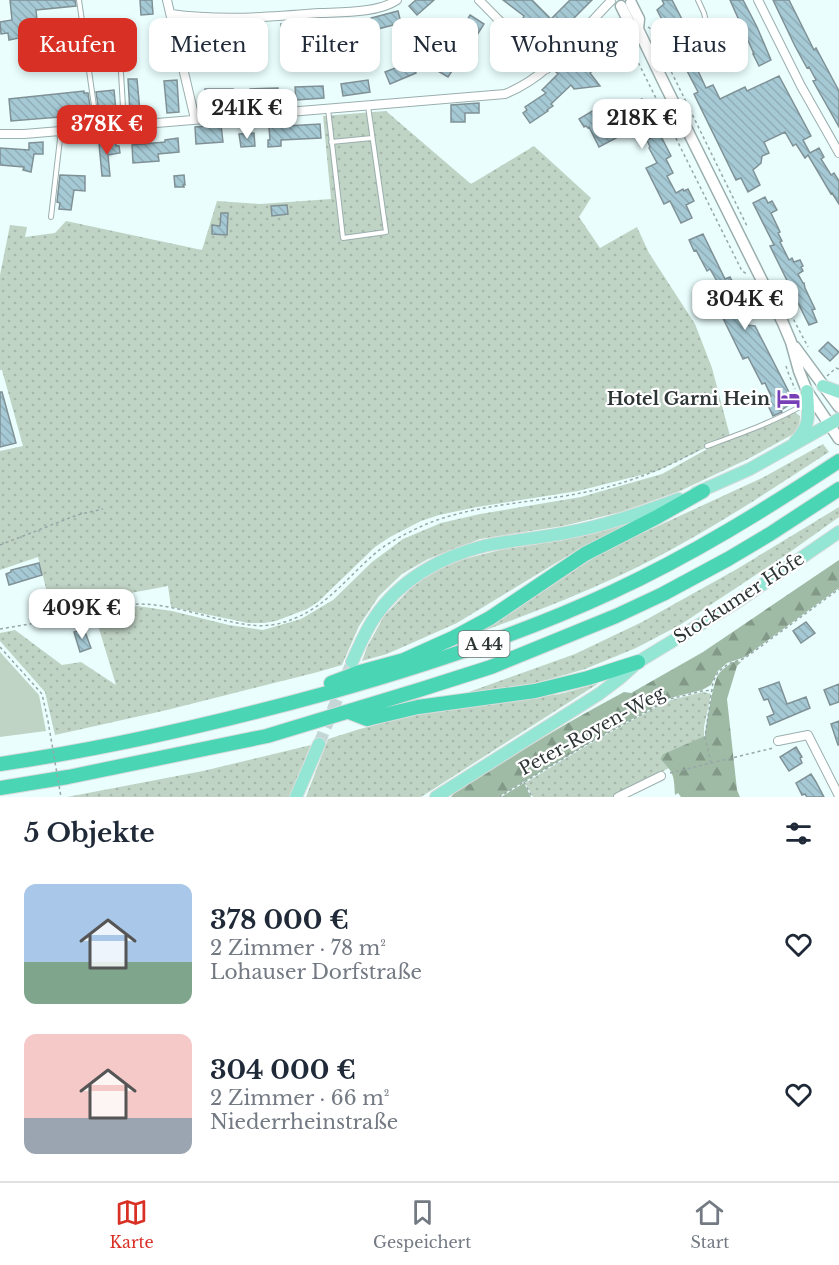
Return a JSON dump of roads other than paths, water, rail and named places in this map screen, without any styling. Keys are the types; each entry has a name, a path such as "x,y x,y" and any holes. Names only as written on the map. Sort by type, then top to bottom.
{"highway":[{"name":"A 44","path":"0,764 62,755 173,732 289,703 455,654 612,592 728,531 839,461"},
{"name":"A 44","path":"0,789 267,736 490,667 616,616 663,594 770,534 839,489"},
{"path":"289,703 321,687 360,672 404,660 453,638 489,618 585,554 703,491"},
{"path":"349,712 367,719 418,707 535,691 588,678 638,662"}],"main road":[{"path":"825,381 839,392"},
{"path":"791,447 808,423 808,396"},
{"path":"352,662 364,635 387,600 420,572 441,561 483,547 569,532 648,511 703,491 750,469 835,422"},
{"name":"Stockumer Höfe","path":"436,797 599,694 638,662 737,602 839,532"},
{"path":"820,545 839,542"},
{"path":"296,797 319,744"}],"street":[{"path":"167,0 195,119"},
{"path":"171,14 200,18 266,17 362,10 391,4 397,0"},
{"path":"479,0 497,18"},
{"path":"758,0 801,86 839,153"},
{"path":"594,18 622,2 633,30 651,49"},
{"path":"0,134 75,130 505,94 526,84 543,72"},
{"path":"665,72 791,342 808,396 835,422 839,438"},
{"path":"791,342 825,381 839,407"},
{"path":"778,741 808,735 839,796"},
{"path":"618,797 661,776"}],"lane":[{"path":"79,0 97,128"},
{"path":"698,0 705,18"},
{"path":"121,73 124,125"},
{"path":"327,108 343,238 386,232 368,105"},
{"path":"75,130 76,140"},
{"path":"51,217 59,131"},
{"path":"331,142 373,138"},
{"path":"707,446 780,417 808,396"}],"tunnel":[{"path":"319,744 352,662"}],"place":[{"name":"Hotel Garni Hein","path":"788,399"}]}
